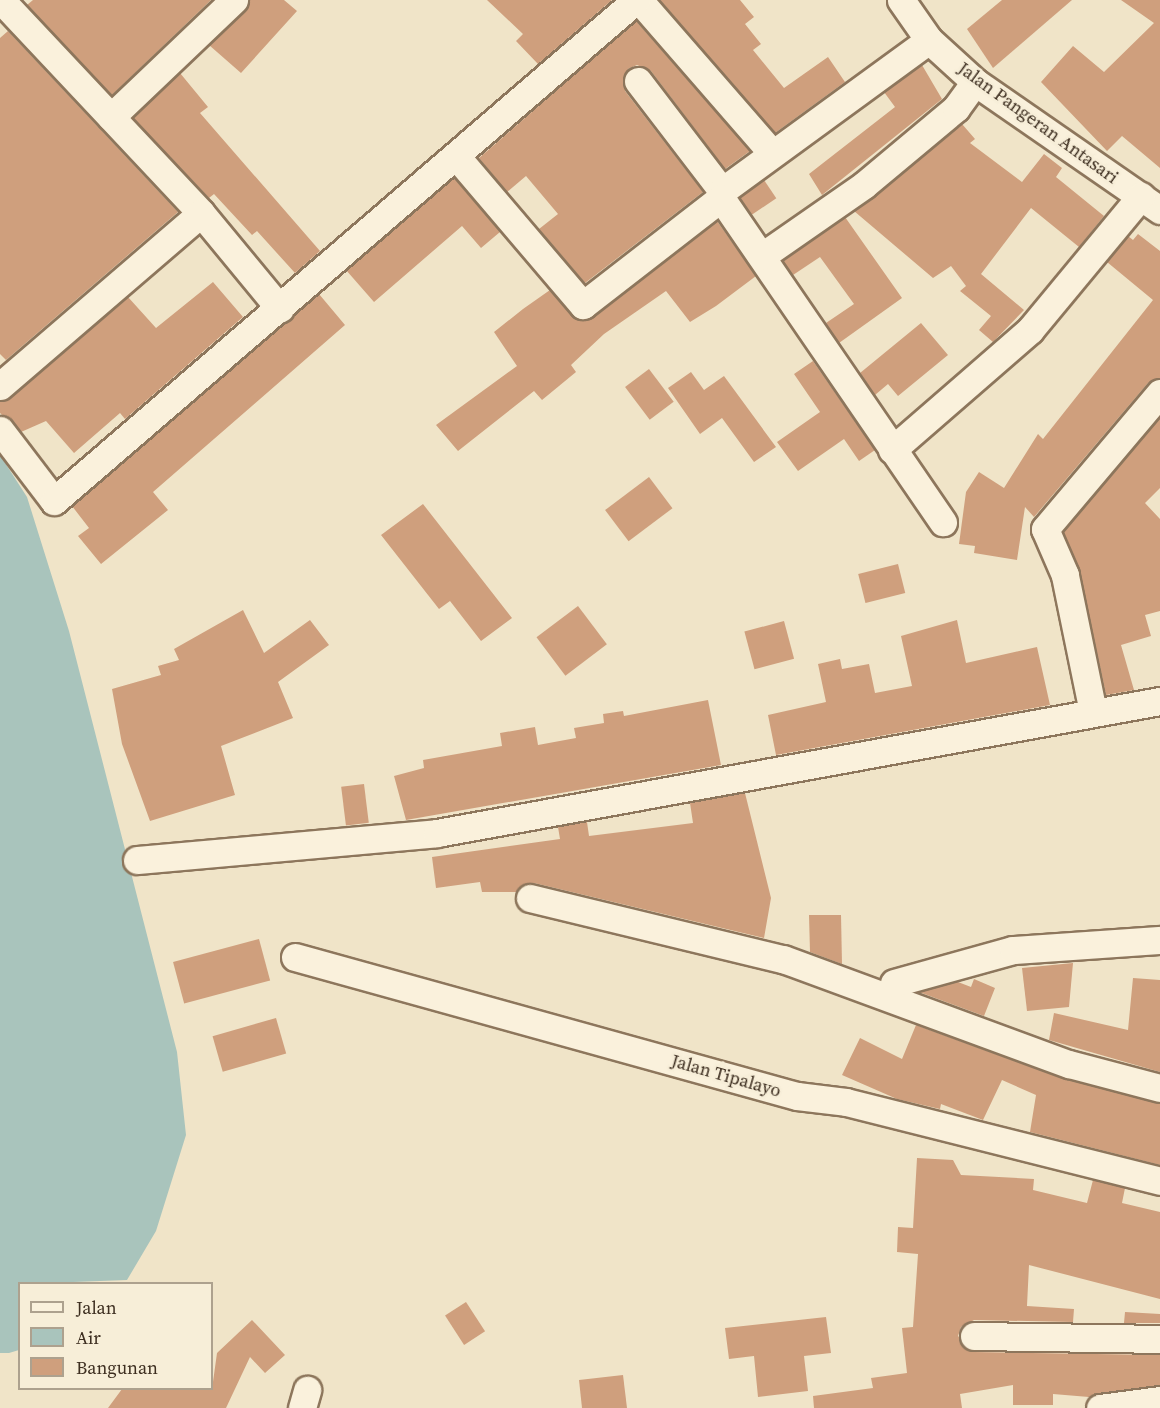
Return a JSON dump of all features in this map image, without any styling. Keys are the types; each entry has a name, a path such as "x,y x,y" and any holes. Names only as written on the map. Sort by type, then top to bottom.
{"street":[{"path":"111,117 234,0"},
{"path":"0,430 54,501 637,0 772,153"},
{"name":"Jalan Pangeran Antasari","path":"901,0 929,40 975,82 1150,203"},
{"path":"6,5 201,213 280,309"},
{"path":"456,156 584,305 772,153 929,40"},
{"path":"638,81 722,194 942,522"},
{"path":"762,256 864,184 956,108 975,82"},
{"path":"892,450 1030,330 1150,203"},
{"path":"0,386 201,213"},
{"path":"1093,712 1065,574 1045,529 1160,393"},
{"path":"137,860 437,833 1160,701"},
{"path":"530,898 783,959 1069,1064 1160,1088"},
{"path":"894,983 1014,950 1160,940"},
{"name":"Jalan Tipalayo","path":"296,957 797,1096 846,1102 1160,1181"},
{"path":"974,1336 1160,1339"},
{"path":"1100,1408 1160,1400"}],"water":[{"path":"0,455 27,497 69,631 177,1052 186,1135 156,1231 127,1280 18,1282 18,1350 0,1353"}],"building":[{"path":"33,0 211,0 112,95 27,5"},
{"path":"249,0 284,0 297,11 241,73 209,45 245,11"},
{"path":"487,0 612,0 538,64 516,41 523,34"},
{"path":"660,0 740,0 754,17 745,24 761,44 753,50 784,88 828,57 845,82 775,133"},
{"path":"1002,0 1072,0 993,68 967,29"},
{"path":"1121,0 1160,0 1160,168 1122,136 1107,151 1041,82 1073,46 1104,72 1154,23"},
{"path":"636,21 750,151 725,169 651,71 637,65 628,69 625,91 703,192 585,283 539,229 558,214 526,176 507,192 479,158"},
{"path":"8,31 178,212 6,360 0,354 0,38"},
{"path":"922,65 942,99 822,195 809,174 895,107 884,92"},
{"path":"180,73 208,107 200,113 320,251 295,273 257,231 252,235 214,194 209,198 133,118"},
{"path":"962,124 975,139 970,143 1022,182 1044,154 1062,168 1056,177 1104,216 1079,247 1031,208 981,274 1024,310 993,342 979,330 991,316 960,291 966,286 951,266 933,278 854,211"},
{"path":"454,178 500,232 481,248 462,226 374,302 346,270"},
{"path":"764,180 776,198 751,215 739,197"},
{"path":"845,217 902,298 839,343 826,323 854,304 820,257 793,275 783,261"},
{"path":"717,221 756,276 716,306 690,322 666,291 604,334 571,365 576,372 542,400 534,391 458,451 436,425 517,366 494,332 523,309 550,290 577,320 592,318"},
{"path":"1138,234 1160,251 1160,378 1148,383 1034,517 1025,507 1017,560 974,553 975,546 959,544 966,492 979,472 1004,488 1038,434 1043,439 1153,300 1107,262 1128,236 1133,240"},
{"path":"213,282 243,317 125,419 120,413 74,453 46,421 21,432 0,413 0,401 128,297 156,328"},
{"path":"319,294 345,325 153,492 168,510 101,564 78,536 89,528 72,506"},
{"path":"921,323 948,355 898,396 888,384 875,395 860,373"},
{"path":"813,361 875,450 859,461 844,439 798,471 777,442 820,412 794,374"},
{"path":"649,369 674,402 650,420 625,387"},
{"path":"691,372 704,390 724,376 776,447 754,462 722,418 700,434 668,388"},
{"path":"1160,417 1160,488 1145,503 1160,519 1160,611 1145,615 1151,636 1121,645 1134,690 1106,695 1080,572 1063,532"},
{"path":"649,477 672,508 629,541 605,510"},
{"path":"423,504 512,618 481,641 450,601 439,609 381,535"},
{"path":"898,564 905,593 865,603 858,574"},
{"path":"578,606 607,644 565,676 536,637"},
{"path":"243,610 264,653 310,620 329,645 278,682 293,718 221,746 235,795 150,821 122,744 112,689 161,675 158,666 179,660 174,649"},
{"path":"957,620 966,663 1037,647 1050,705 776,755 768,715 826,702 818,664 840,659 842,669 869,664 875,693 912,686 901,636"},
{"path":"784,621 794,659 754,669 744,632"},
{"path":"708,700 721,765 406,820 394,776 424,768 423,760 502,746 500,733 535,727 538,745 576,738 574,728 604,723 603,714 623,711 624,716"},
{"path":"364,784 369,823 346,826 341,787"},
{"path":"745,793 771,898 764,938 534,883 516,892 482,892 480,882 436,888 432,857 560,839 558,827 587,822 589,836 693,823 690,803"},
{"path":"809,915 841,915 842,964 810,952"},
{"path":"259,939 270,981 184,1004 173,962"},
{"path":"1073,963 1069,1007 1027,1011 1022,968"},
{"path":"1133,978 1160,980 1160,1072 1049,1040 1054,1013 1128,1030"},
{"path":"974,979 995,988 984,1016 919,992 958,982 971,987"},
{"path":"276,1018 286,1054 223,1072 213,1036"},
{"path":"916,1025 1064,1079 1160,1103 1160,1165 1030,1132 1036,1095 1002,1080 983,1120 941,1104 940,1109 897,1099 842,1075 860,1038 902,1059"},
{"path":"917,1158 953,1160 961,1175 1034,1179 1033,1190 1087,1203 1093,1180 1125,1188 1122,1203 1160,1212 1160,1299 1029,1265 1027,1306 1074,1309 1073,1322 974,1320 961,1327 958,1336 974,1352 1160,1355 1160,1385 1089,1397 1053,1394 1053,1405 1013,1405 1013,1385 960,1394 962,1408 814,1408 813,1396 873,1388 871,1378 907,1373 902,1328 913,1327 918,1254 897,1252 898,1227 913,1228"},
{"path":"466,1302 485,1331 464,1345 445,1316"},
{"path":"1125,1312 1160,1314 1160,1323 1124,1323"},
{"path":"826,1317 831,1353 804,1356 808,1391 758,1397 754,1356 729,1359 725,1328"},
{"path":"252,1320 285,1355 265,1373 250,1357 226,1408 108,1408 121,1390 213,1390 217,1353"},
{"path":"623,1375 627,1408 582,1408 579,1380"}]}
